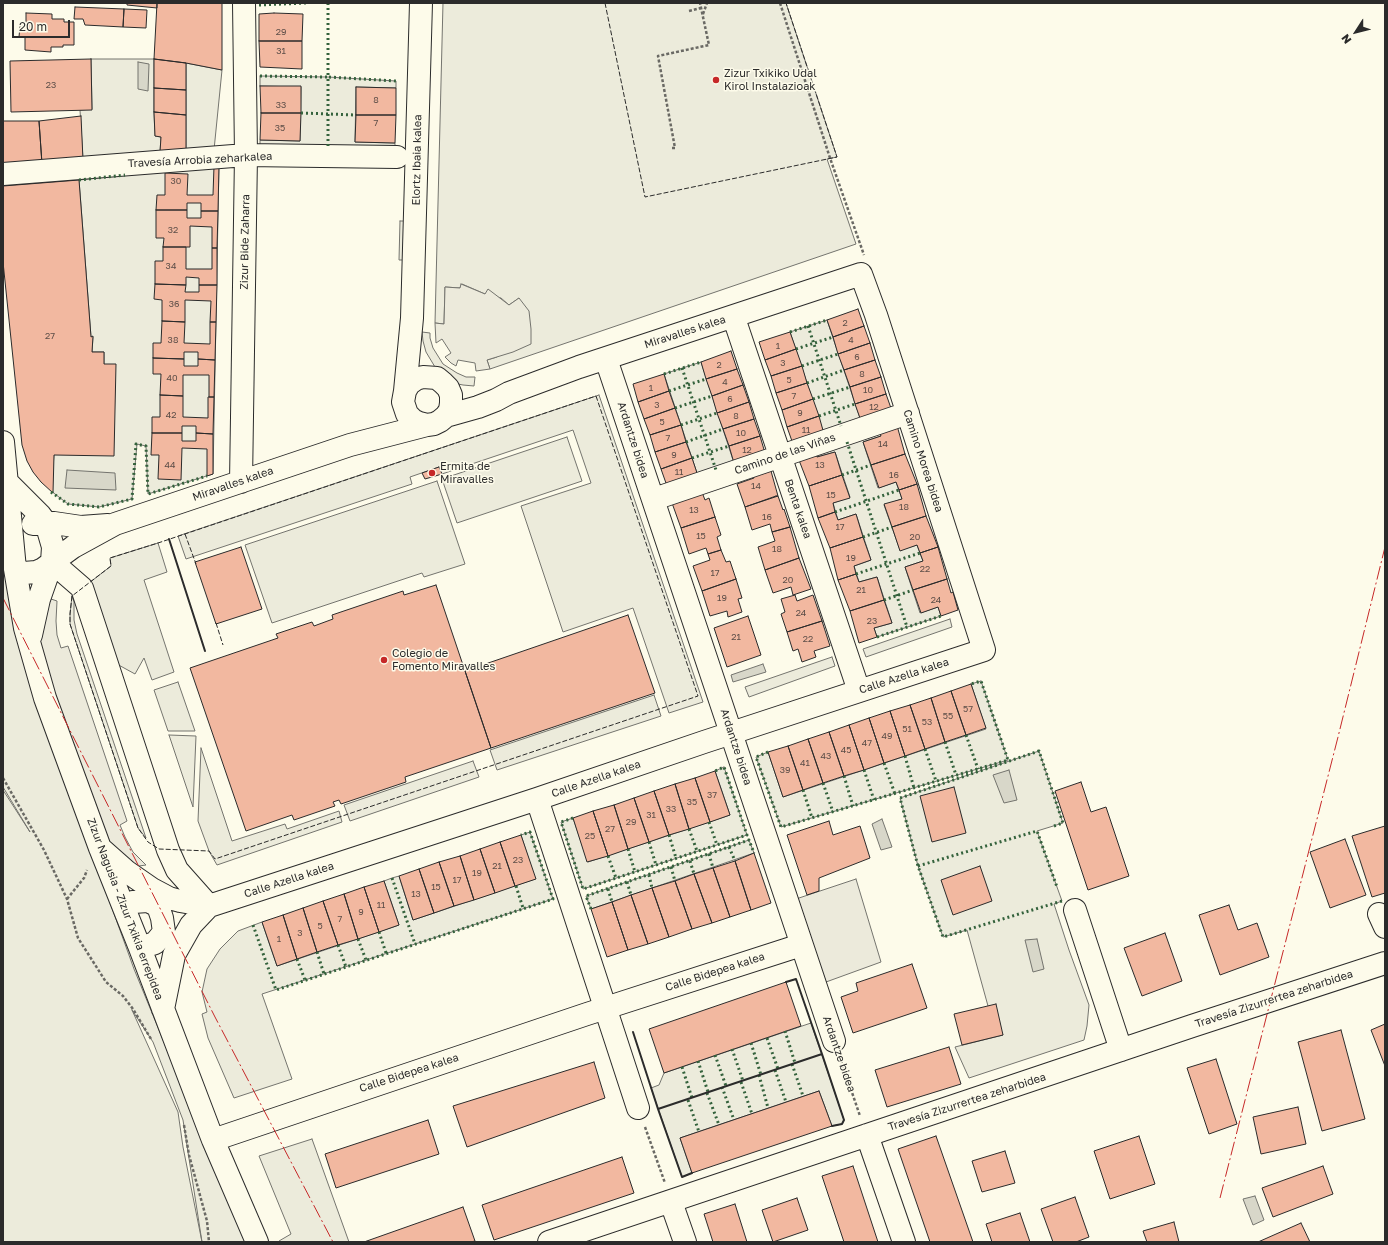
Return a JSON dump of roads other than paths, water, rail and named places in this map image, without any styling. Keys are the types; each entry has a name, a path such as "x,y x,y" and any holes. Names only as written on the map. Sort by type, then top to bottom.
{"street":[{"name":"Zizur Bide Zaharra","path":"240,482 246,155 244,3"},
{"name":"Elortz Ibaia kalea","path":"404,397 412,318 421,3"},
{"name":"Travesía Arrobia zeharkalea","path":"3,174 246,155 398,157"},
{"name":"Miravalles kalea","path":"15,569 24,573 36,572 43,569 73,547 115,524 350,445 478,407 509,393 606,358 861,274"},
{"name":"Camino Morea bidea","path":"861,274 876,314 984,650"},
{"name":"Elortz Ibaia kalea","path":"412,318 420,355 425,365 443,383"},
{"name":"Benta kalea","path":"736,327 860,691"},
{"name":"Ardantze bidea","path":"606,358 834,1041"},
{"path":"423,377 430,377 443,383 451,395 450,410 436,420 413,420 407,414 404,397 409,384 416,379 423,377"},
{"name":"Miravalles kalea","path":"443,383 457,393 468,396 509,393"},
{"name":"Miravalles kalea","path":"350,445 391,419 404,397"},
{"name":"Camino de las Viñas","path":"663,496 908,413"},
{"path":"3,442 15,569"},
{"path":"7,482 46,523 53,547 52,562 40,599 29,642"},
{"name":"Miravalles kalea","path":"12,531 22,525 46,523 81,527 115,524"},
{"path":"52,562 82,588 168,850 178,870 209,906"},
{"name":"Zizur Nagusia - Zizur Txikia errepidea","path":"15,569 25,628 45,698 100,848 124,906 148,946 163,1009 212,1140 257,1242"},
{"name":"Calle Azella kalea","path":"100,848 136,878 152,889 169,898 209,906 537,799 731,733 984,650"},
{"path":"537,799 638,1108"},
{"name":"Calle Azella kalea","path":"124,906 133,902 169,898"},
{"path":"145,901 148,900 158,906 164,932 148,946"},
{"name":"Calle Azella kalea","path":"163,1009 174,955 191,926 209,906"},
{"path":"1075,910 1121,1050"},
{"name":"Calle Azella kalea","path":"148,946 191,926"},
{"name":"Calle Bidepea kalea","path":"212,1140 606,1007 801,945"},
{"name":"Travesía Zizurrertea zeharbidea","path":"549,1242 1385,963"},
{"path":"867,1135 904,1242"},
{"path":"671,1202 685,1242"}],"place":[{"name":"Zizur Txikiko Udal Kirol Instalazioak","path":"716,80"},
{"name":"Ermita de Miravalles","path":"432,473"},
{"name":"Colegio de Fomento Miravalles","path":"384,660"}]}
